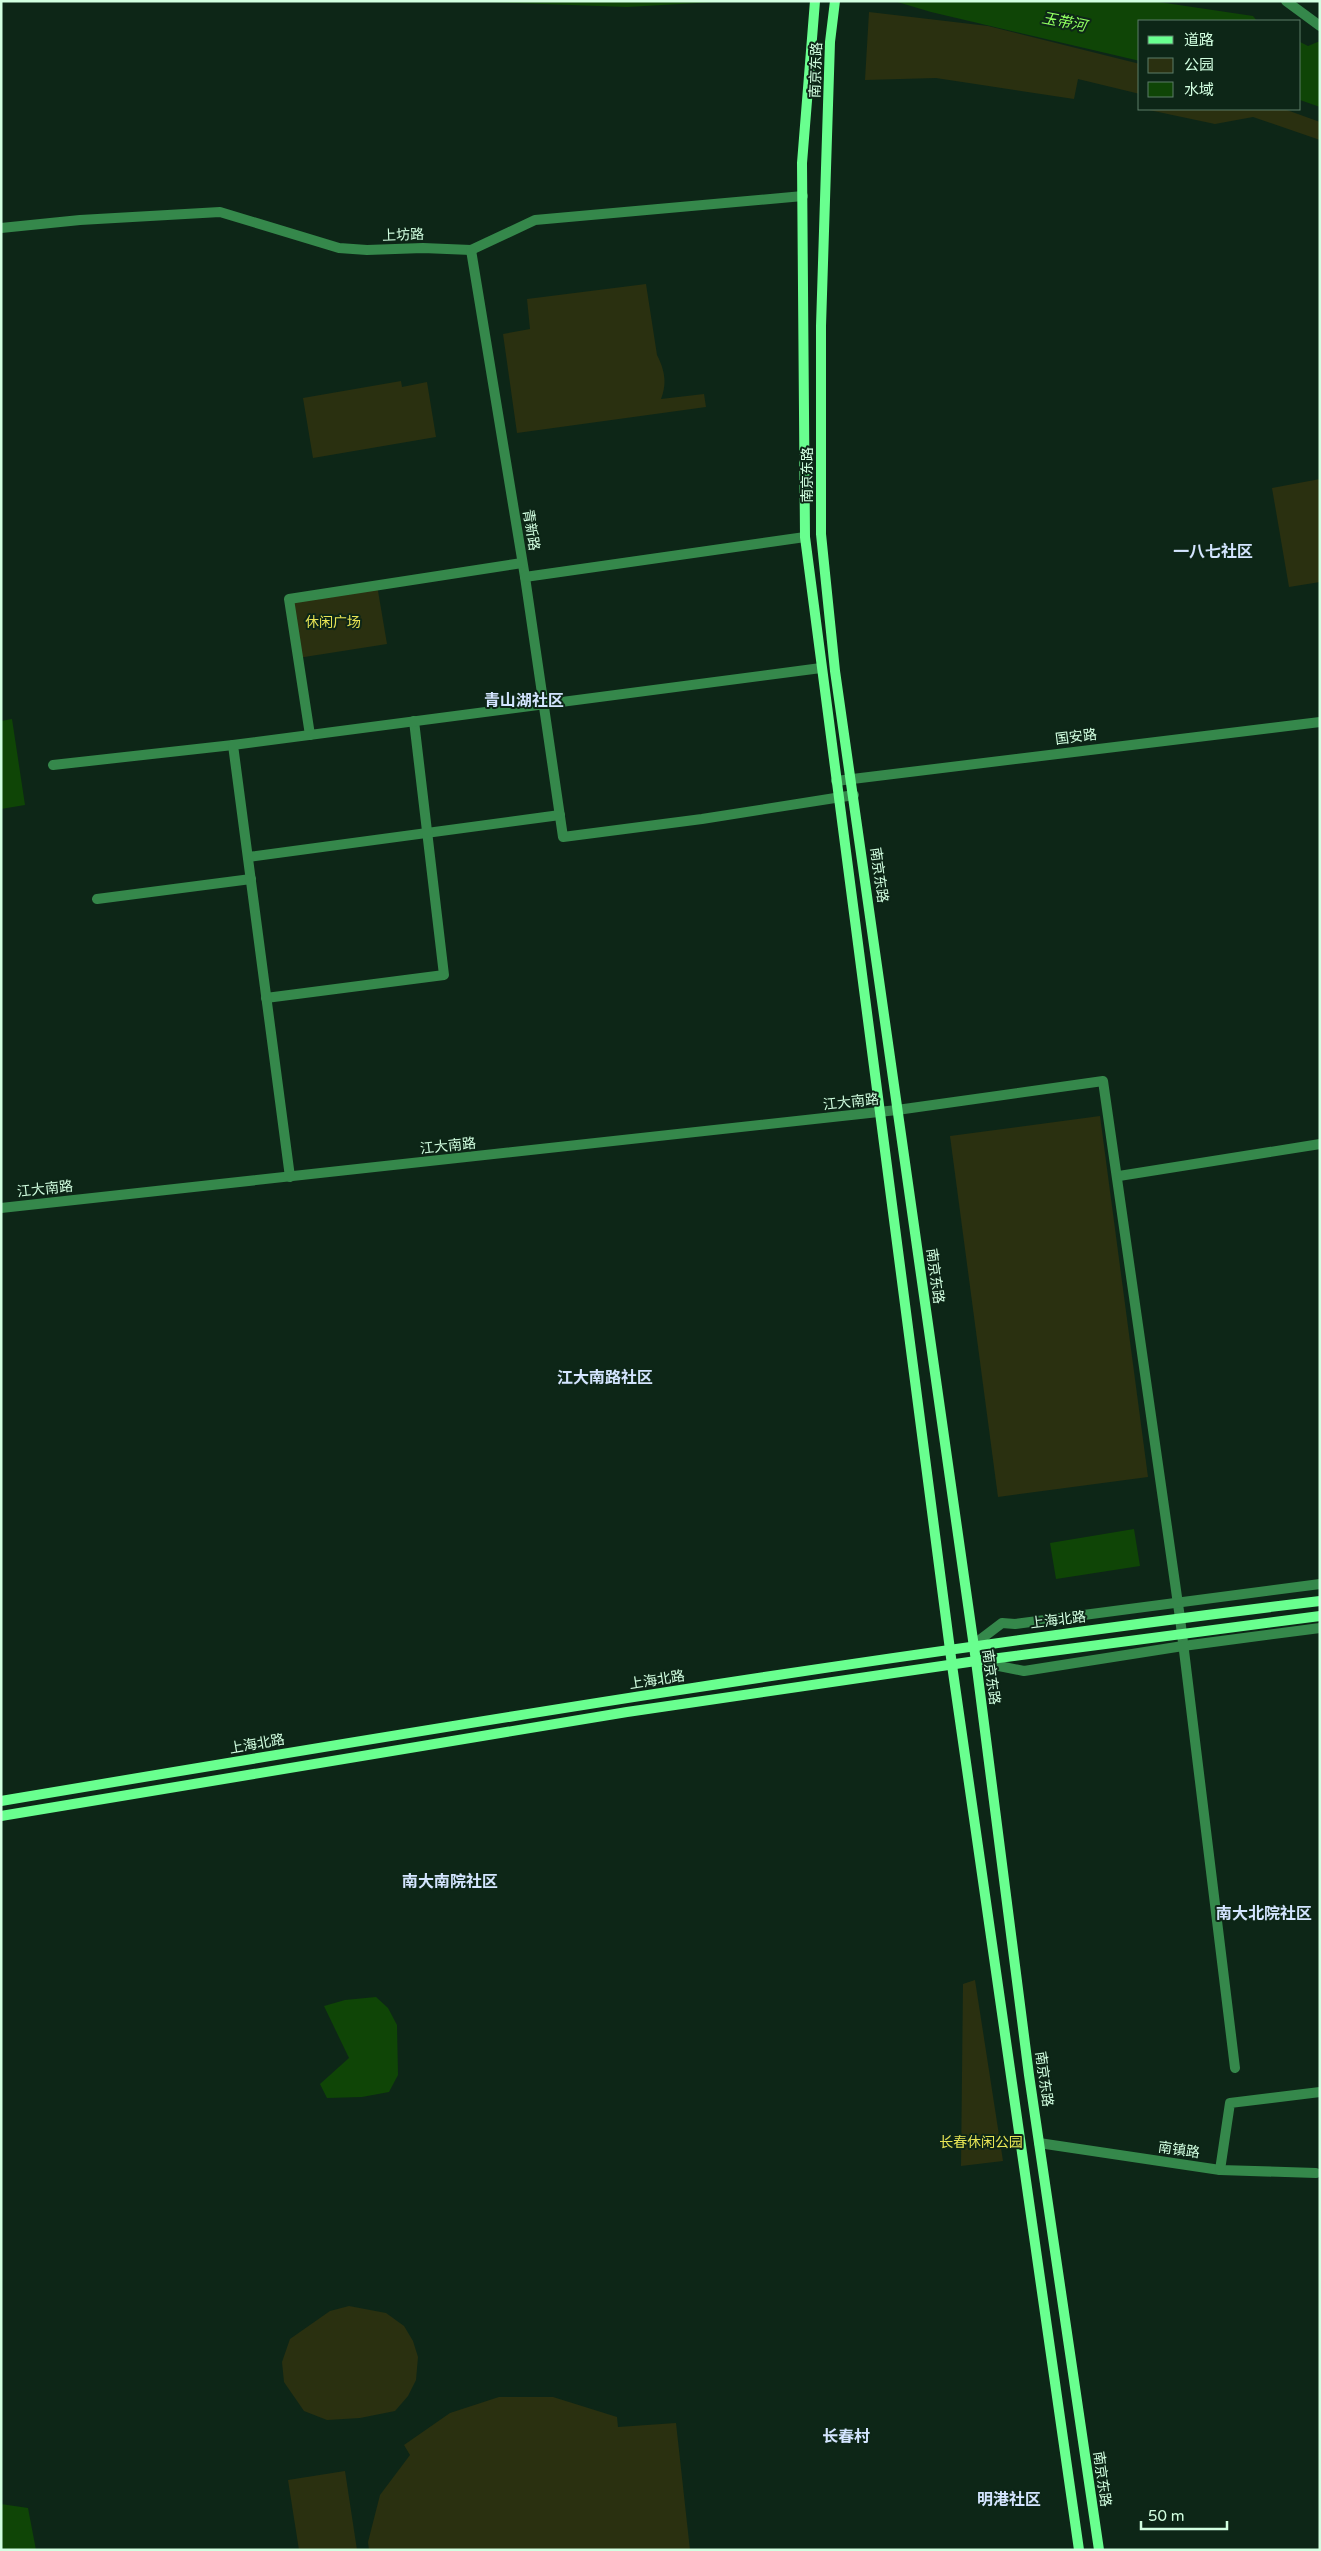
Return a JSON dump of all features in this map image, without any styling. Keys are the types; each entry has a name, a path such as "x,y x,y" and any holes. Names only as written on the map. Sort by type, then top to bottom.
{"main road":[{"name":"南京东路","path":"835,1 830,42 821,326 821,534 835,672 852,779 976,1661 1039,2143 1099,2550"},
{"name":"南京东路","path":"814,2 802,163 805,537 952,1665 1079,2550"},
{"name":"上海北路","path":"1,1801 419,1730 973,1645 1320,1601"},
{"name":"上海北路","path":"1,1816 626,1712 976,1661 1320,1616"}],"street":[{"path":"1286,1 1316,23"},
{"name":"上坊路","path":"1,228 80,220 220,212 339,248 367,250 423,248 471,250 535,220 803,196"},
{"name":"青新路","path":"471,250 525,577 563,837 702,819 838,797"},
{"path":"525,577 805,537"},
{"path":"310,735 289,599 522,563"},
{"path":"53,765 233,745 821,668"},
{"path":"266,998 444,975 414,721"},
{"name":"国安路","path":"836,781 1320,722"},
{"path":"233,745 290,1177"},
{"path":"838,797 854,795"},
{"path":"248,857 560,814"},
{"path":"97,899 251,879"},
{"name":"江大南路","path":"1,1208 898,1110 1103,1081 1118,1176"},
{"path":"1235,2068 1180,1618 1118,1176 1320,1144"},
{"path":"973,1645 1002,1623 1015,1624 1320,1584"},
{"path":"976,1661 1024,1671 1183,1646 1320,1628"},
{"path":"1220,2170 1230,2103 1320,2092"},
{"name":"南镇路","path":"1039,2143 1220,2170 1316,2173"}],"green space":[{"path":"869,12 988,26 1138,64 1138,94 1078,79 1074,99 936,78 865,80"},
{"path":"1149,110 1287,110 1320,122 1320,140 1253,117 1215,124"},
{"path":"646,284 657,355 664,377 661,399 704,394 706,407 517,433 503,334 530,329 527,299"},
{"path":"401,381 402,387 427,382 436,437 313,458 303,398"},
{"path":"1320,479 1320,582 1289,587 1272,488"},
{"name":"休闲广场","path":"377,585 387,644 298,658 289,599"},
{"path":"1100,1116 1148,1477 998,1497 950,1136"},
{"name":"长春休闲公园","path":"975,1980 1003,2161 961,2166 963,1984"},
{"path":"349,2306 386,2313 404,2326 413,2341 418,2357 416,2380 408,2396 395,2411 360,2418 327,2420 304,2411 284,2382 282,2362 290,2339 330,2311"},
{"path":"499,2397 553,2397 617,2417 618,2427 676,2423 690,2550 369,2550 368,2542 380,2495 410,2455 404,2445 450,2413"},
{"path":"345,2471 357,2550 299,2550 288,2480"}],"water":[{"path":"459,1 733,1 627,7"},
{"name":"玉带河","path":"894,1 1152,1 1253,16 1256,20 1138,20 1138,61 931,12"},
{"path":"1320,41 1320,107 1301,100 1301,42 1308,46"},
{"path":"12,719 25,805 1,809 1,721"},
{"path":"1134,1529 1140,1566 1056,1579 1050,1543"},
{"path":"376,1997 388,2008 397,2025 398,2075 389,2092 362,2097 327,2098 320,2084 349,2058 324,2006 345,2000"},
{"path":"1,2504 28,2508 36,2550 1,2550"}],"district":[{"name":"一八七社区","path":"1213,552"},
{"name":"青山湖社区","path":"524,701"},
{"name":"江大南路社区","path":"605,1378"},
{"name":"南大南院社区","path":"450,1882"},
{"name":"南大北院社区","path":"1264,1914"},
{"name":"长春村","path":"846,2437"},
{"name":"明港社区","path":"1009,2500"}]}
